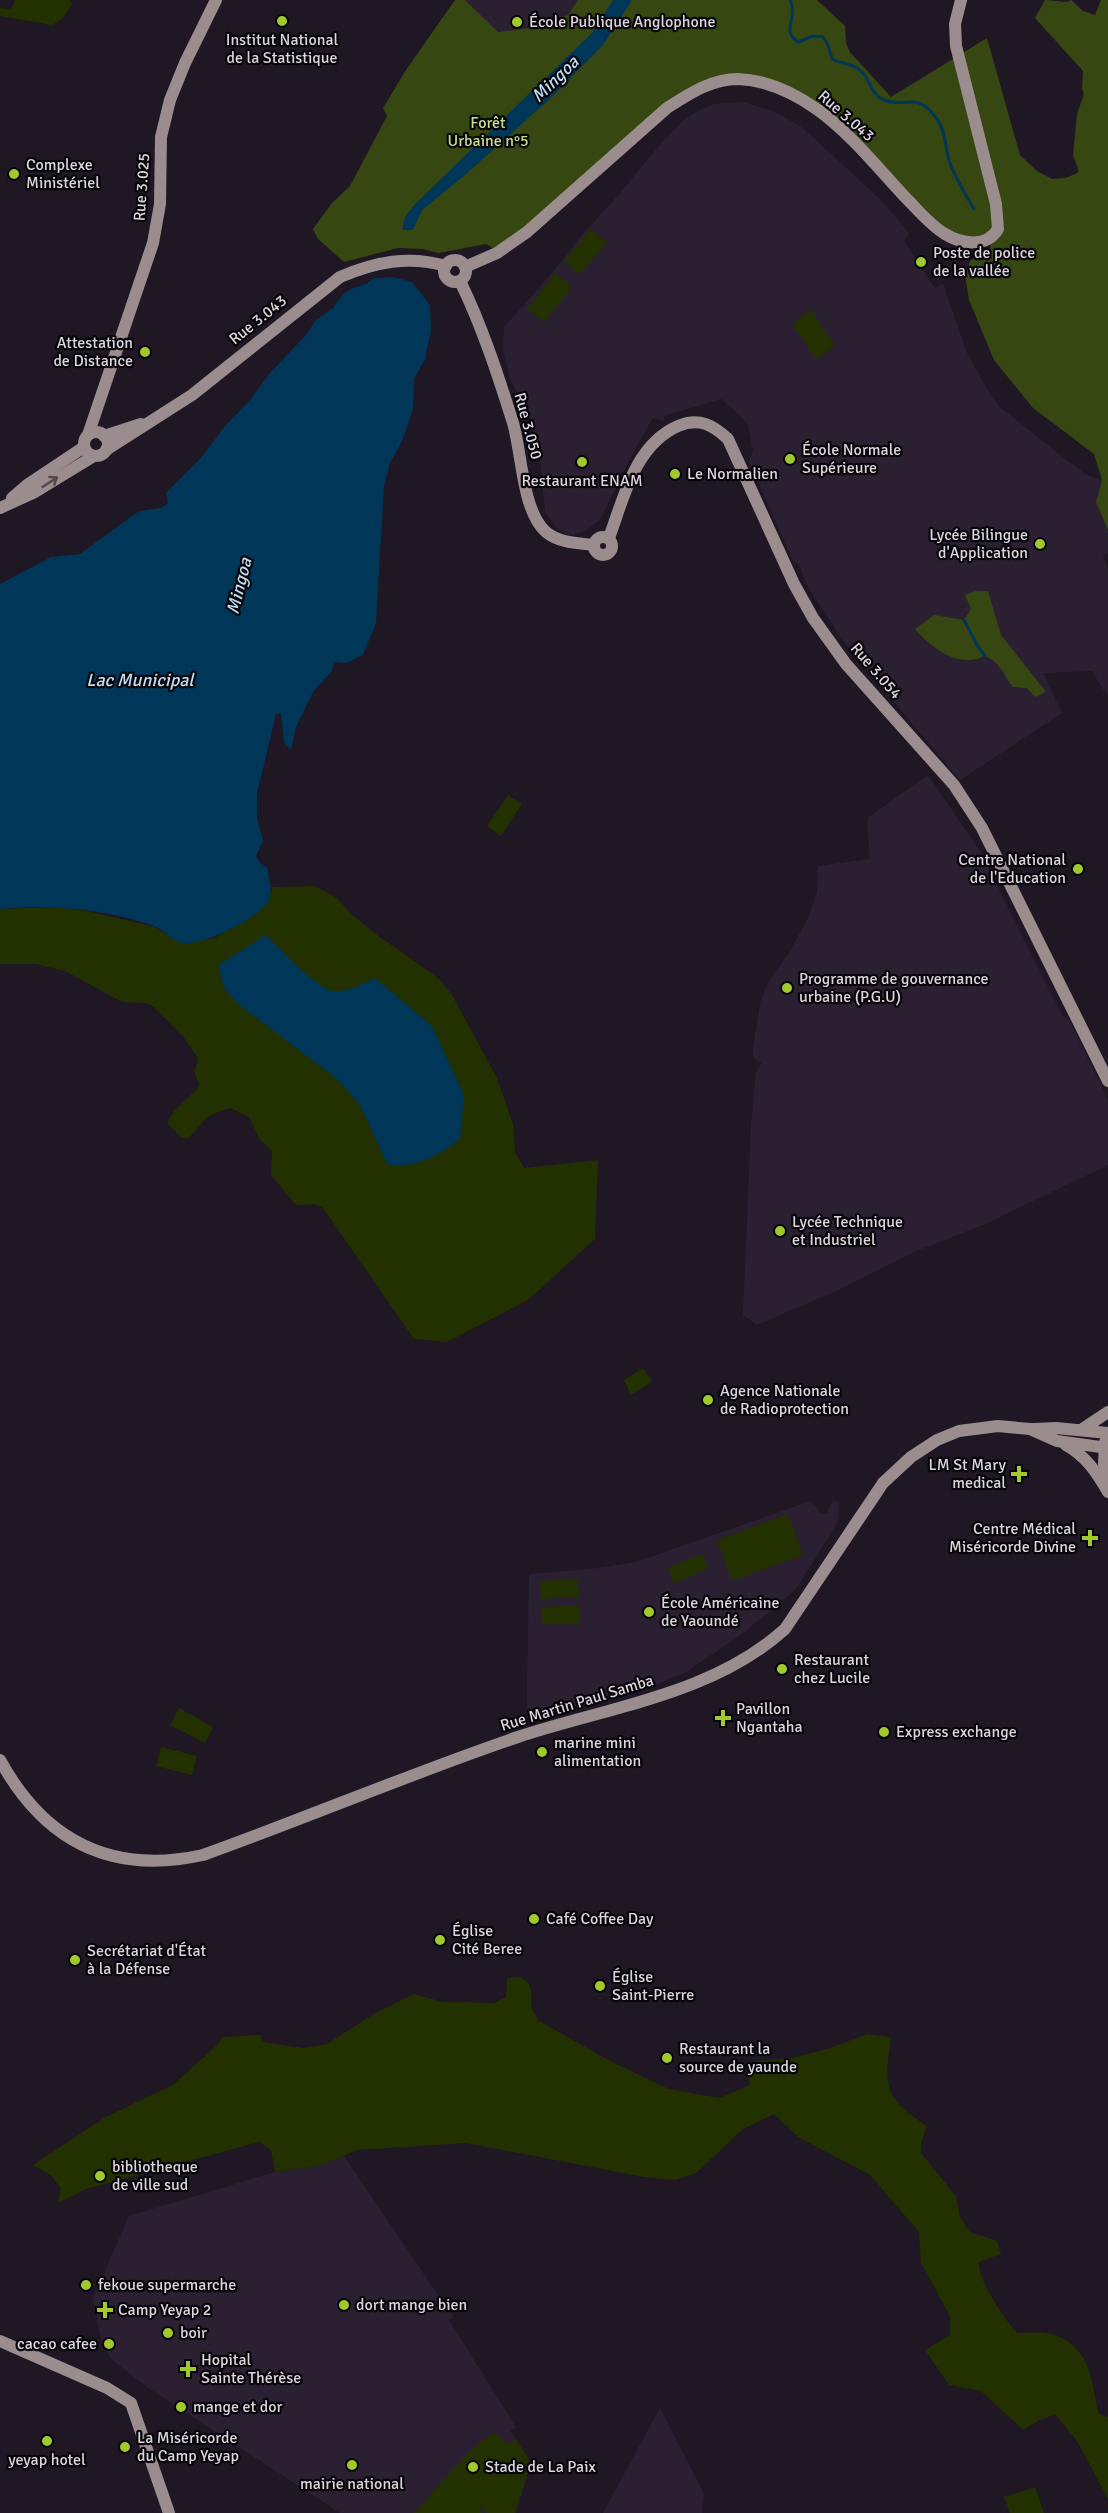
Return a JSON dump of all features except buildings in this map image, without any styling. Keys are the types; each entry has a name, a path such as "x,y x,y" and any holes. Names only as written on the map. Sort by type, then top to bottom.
{"street":[{"name":"Rue 3.025","path":"94,438 95,415 153,243 160,204 161,137 170,100 185,63 216,0"},
{"name":"Rue 3.043","path":"465,267 497,253 527,232 667,108 690,93 714,82 736,79 772,85 791,93 819,111 846,134 927,219 945,234 969,243 992,237 998,229 996,204 956,46 955,24 961,0"},
{"name":"Rue 3.043","path":"2,507 35,492 154,421 192,395 340,277 363,267 403,259 446,266"},
{"path":"453,261 458,261 465,267 465,276 460,281 448,279 445,276 446,266 453,261"},
{"name":"Rue 3.050","path":"460,281 474,311 513,425 531,506 537,520 546,532 560,540 594,545"},
{"name":"Rue 3.043","path":"2,507 27,484 94,438 154,421"},
{"name":"Rue 3.054","path":"594,545 600,555 606,555 613,547 609,538 631,478 647,450 666,432 686,422 705,422 728,439 794,585 813,618 846,664 954,785 982,828 1108,1081"},
{"path":"94,438 107,443 100,453 86,451 94,438"},
{"path":"1080,1430 1108,1412"},
{"name":"Rue Martin Paul Samba","path":"0,1760 15,1788 36,1811 75,1842 120,1859 156,1862 203,1855 530,1733 679,1689 727,1669 766,1647 785,1629 883,1483 911,1456 937,1440 959,1431 998,1426 1030,1430 1057,1441 1106,1448"},
{"path":"1030,1430 1056,1428 1108,1431 1104,1464 1108,1485"},
{"path":"1057,1441 1077,1452 1088,1462 1108,1492"},
{"path":"0,2341 107,2388 131,2403 169,2513"}],"shaded area":[{"name":"École Publique Anglophone","path":"465,0 578,0 568,15 528,28 497,32"},
{"path":"743,102 773,111 803,128 883,202 909,233 904,241 935,288 943,284 967,353 1000,407 1087,475 1102,480 1096,502 1108,530 1108,552 1103,556 1108,569 1108,694 1092,671 1043,673 1062,713 960,780 846,645 808,587 798,563 794,563 749,461 753,451 748,426 743,418 721,399 664,416 664,421 653,418 632,454 600,520 583,532 568,535 556,528 545,512 541,466 533,426 510,380 503,348 504,327 656,149 683,121 713,104"},
{"path":"928,775 980,851 1062,1015 1070,1022 1108,1100 1108,1165 983,1225 919,1250 836,1291 757,1325 743,1315 751,1125 756,1072 762,1063 753,1058 753,1047 761,999 770,979 789,953 809,916 817,892 818,866 870,859 867,822 869,817"},
{"name":"École Américaine de Yaoundé","path":"811,1501 824,1514 827,1513 832,1501 839,1502 838,1522 796,1589 742,1634 686,1672 650,1687 531,1717 527,1707 529,1574 590,1569 636,1562"},
{"path":"344,2156 453,2317 449,2320 516,2427 510,2431 531,2463 516,2513 340,2513 144,2385 111,2359 101,2340 93,2298 129,2216 275,2172 322,2165"},
{"path":"660,2408 704,2495 702,2513 603,2513"}],"green space":[{"path":"15,0 70,0 72,4 63,18 52,25 0,16 0,8 11,9"},
{"name":"Forêt Urbaine n°5","path":"455,0 465,0 498,32 528,28 568,15 578,0 817,0 845,26 846,43 850,52 891,97 987,38 1020,155 1037,171 1052,179 1066,178 1079,172 1073,155 1077,114 1084,94 1083,71 1035,18 1045,0 1067,2 1071,0 1083,11 1095,15 1101,0 1108,0 1108,530 1096,502 1102,480 1094,454 1033,408 994,360 969,300 965,275 970,261 991,248 986,238 954,237 846,135 791,94 736,80 690,94 499,252 486,244 439,253 422,249 398,248 344,262 318,239 313,229 332,203 350,186 387,116 383,108 406,70"},
{"path":"590,229 607,242 580,274 564,262"},
{"path":"555,273 572,287 544,322 527,309"},
{"path":"811,310 835,346 816,359 792,324"},
{"path":"976,591 988,591 1001,635 1046,692 1035,697 1027,688 1013,687 998,665 985,656 965,660 955,658 929,643 915,629 934,615 964,620 971,609 965,595"},
{"path":"508,795 522,804 501,836 487,826"},
{"path":"315,886 337,898 351,914 377,935 437,977 451,993 497,1078 513,1124 515,1152 524,1168 598,1160 595,1239 528,1300 447,1342 414,1339 323,1208 315,1204 296,1205 271,1175 272,1151 260,1140 249,1117 231,1108 221,1111 205,1119 187,1139 181,1137 167,1123 174,1111 198,1088 199,1084 194,1071 198,1062 183,1036 155,1008 147,1003 122,1002 65,971 36,964 0,964 0,909 56,907 87,911 155,927 181,943 215,938 263,907 273,887"},
{"path":"643,1368 652,1382 631,1395 624,1380"},
{"path":"788,1514 803,1555 732,1581 717,1540"},
{"path":"702,1554 708,1568 674,1583 668,1568"},
{"path":"578,1579 579,1597 541,1599 540,1581"},
{"path":"579,1605 580,1623 542,1624 541,1607"},
{"path":"179,1708 213,1727 205,1743 170,1725"},
{"path":"161,1747 197,1756 192,1775 156,1766"},
{"path":"519,1977 528,1982 531,1990 531,2007 539,2021 612,2062 669,2089 719,2098 750,2085 746,2062 792,2058 830,2048 867,2034 891,2037 887,2067 890,2089 902,2107 927,2126 921,2143 921,2153 956,2196 960,2217 970,2232 997,2241 1001,2254 979,2262 983,2279 993,2299 1017,2333 1055,2335 1077,2349 1088,2368 1099,2414 1108,2417 1108,2499 1077,2441 1055,2414 1023,2430 981,2391 949,2385 925,2350 950,2335 950,2316 921,2263 919,2232 870,2175 798,2137 774,2114 743,2129 696,2173 676,2180 644,2177 466,2143 357,2150 322,2165 275,2172 271,2150 259,2142 86,2189 58,2203 61,2189 52,2176 33,2165 104,2118 174,2084 223,2037 260,2035 263,2042 303,2048 327,2044 377,2012 414,1994 443,2002 494,2003 506,1997 507,1978"},
{"path":"495,2433 506,2444 516,2439 531,2463 515,2513 487,2513 482,2507 480,2510 482,2513 414,2513 476,2446"},
{"path":"1035,2487 1044,2513 1010,2513 1004,2497"}],"water":[{"name":"Mingoa","path":"613,0 632,0 603,45 554,95 465,175 422,210 413,230 402,230 405,217 415,204 592,33"},
{"name":"Lac Municipal","path":"393,277 412,282 430,305 431,331 425,359 414,379 413,410 402,441 390,463 384,486 376,623 363,655 346,663 335,662 331,672 313,692 296,727 291,750 284,743 281,714 276,714 257,794 257,818 263,841 256,856 260,863 267,867 271,890 267,903 241,924 202,941 191,943 178,942 154,926 117,915 78,909 39,907 0,909 0,584 51,557 80,554 136,513 165,506 168,503 166,493 200,459 225,426 305,336 316,320 333,308 343,294 353,288 366,284 374,278"},
{"path":"266,935 309,977 328,989 345,990 375,978 432,1026 464,1095 460,1139 426,1160 407,1165 387,1164 360,1105 337,1079 239,1005 224,988 218,965"}],"waterway":[{"path":"790,0 793,12 790,33 798,42 813,36 823,37 832,59 858,68 880,98 899,103 918,103 930,110 940,124 950,163 974,209"},
{"path":"964,620 985,656"}],"place":[{"name":"Institut National de la Statistique","path":"282,21"},
{"name":"École Publique Anglophone","path":"517,22"},
{"name":"Complexe Ministériel","path":"14,174"},
{"name":"Poste de police de la vallée","path":"921,262"},
{"name":"Attestation de Distance","path":"145,352"},
{"name":"École Normale Supérieure","path":"790,459"},
{"name":"Restaurant ENAM","path":"582,462"},
{"name":"Le Normalien","path":"675,474"},
{"name":"Lycée Bilingue d'Application","path":"1040,544"},
{"name":"Centre National de l'Education","path":"1078,869"},
{"name":"Programme de gouvernance urbaine (P.G.U)","path":"787,988"},
{"name":"Lycée Technique et Industriel","path":"780,1231"},
{"name":"Agence Nationale de Radioprotection","path":"708,1400"},
{"name":"LM St Mary medical","path":"1019,1474"},
{"name":"Centre Médical Miséricorde Divine","path":"1090,1538"},
{"name":"École Américaine de Yaoundé","path":"649,1612"},
{"name":"Restaurant chez Lucile","path":"782,1669"},
{"name":"Pavillon Ngantaha","path":"723,1718"},
{"name":"Express exchange","path":"884,1732"},
{"name":"marine mini alimentation","path":"542,1752"},
{"name":"Café Coffee Day","path":"534,1919"},
{"name":"Église Cité Beree","path":"440,1940"},
{"name":"Secrétariat d'État à la Défense","path":"75,1960"},
{"name":"Église Saint-Pierre","path":"600,1986"},
{"name":"Restaurant la source de yaunde","path":"667,2058"},
{"name":"bibliotheque de ville sud","path":"100,2176"},
{"name":"fekoue supermarche","path":"86,2285"},
{"name":"dort mange bien","path":"344,2305"},
{"name":"Camp Yeyap 2","path":"105,2310"},
{"name":"boir","path":"168,2333"},
{"name":"cacao cafee","path":"109,2344"},
{"name":"Hopital Sainte Thérèse","path":"188,2369"},
{"name":"mange et dor","path":"181,2407"},
{"name":"yeyap hotel","path":"47,2441"},
{"name":"La Miséricorde du Camp Yeyap","path":"125,2447"},
{"name":"mairie national","path":"352,2465"},
{"name":"Stade de La Paix","path":"473,2467"}]}
